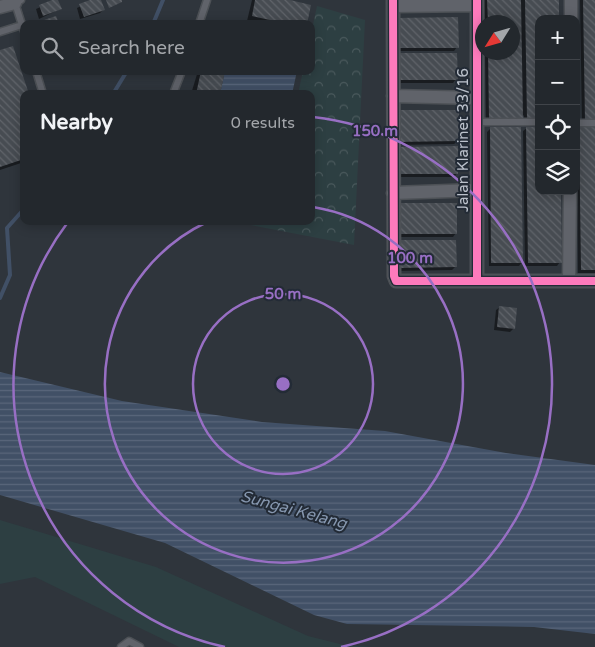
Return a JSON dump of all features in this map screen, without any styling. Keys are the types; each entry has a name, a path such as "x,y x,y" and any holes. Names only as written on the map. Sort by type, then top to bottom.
{"street":[{"path":"571,0 571,15"},
{"path":"0,7 18,1"},
{"path":"476,2 393,3 393,193 394,276 396,281 595,280"},
{"name":"Jalan Klarinet 33/16","path":"476,2 477,281"},
{"path":"393,96 477,98"},
{"path":"393,193 477,190"},
{"path":"569,281 570,195"}],"lane":[{"path":"200,20 207,0"},
{"path":"18,1 22,20"},
{"path":"0,32 20,29"},
{"path":"37,75 42,90"},
{"path":"174,90 180,75"},
{"path":"477,122 535,122"},
{"path":"580,123 595,123"},
{"path":"121,647 129,641 140,647"}],"green space":[{"path":"317,6 365,20 354,245 251,225 315,225 315,90 299,90 302,75 315,75 314,20"},
{"path":"0,520 156,567 308,636 344,645 372,647 179,647 35,577 0,584"}],"water":[{"path":"224,75 296,75 293,90 221,90"},
{"name":"Sungai Kelang","path":"0,372 122,401 262,422 385,431 506,453 595,465 595,634 534,627 347,624 314,615 165,543 0,495"}],"building":[{"path":"52,0 58,0 62,9 43,16 39,5"},
{"path":"90,0 101,0 105,10 84,17 79,4"},
{"path":"106,0 122,0 122,2 109,8"},
{"path":"255,0 290,0 311,5 308,20 270,20 252,16"},
{"path":"487,0 521,0 523,118 489,118 488,60 520,60 520,15 488,15"},
{"path":"525,0 559,0 559,15 535,15 535,119 527,119"},
{"path":"583,0 595,0 595,120 585,121"},
{"path":"56,16 58,20 44,20"},
{"path":"458,17 459,48 397,48 397,18"},
{"path":"13,46 20,67 20,75 23,75 28,90 20,90 20,160 0,167 0,50"},
{"path":"397,53 457,53 458,80 398,80"},
{"path":"200,75 224,75 221,90 197,90"},
{"path":"397,110 459,110 459,141 397,142"},
{"path":"490,127 521,127 523,263 491,263"},
{"path":"526,127 535,127 535,195 561,195 562,263 528,263"},
{"path":"580,127 595,127 595,270 581,270"},
{"path":"458,146 458,174 397,174 397,147"},
{"path":"397,203 457,203 457,234 397,234"},
{"path":"397,240 456,240 457,267 398,268"},
{"path":"499,306 517,308 515,329 497,327"}],"waterway":[{"path":"155,20 163,0"},
{"path":"115,90 125,75"},
{"path":"0,298 10,275 7,228 20,213"}],"cycle path":[{"path":"393,0 394,276 396,281 595,281"},
{"path":"477,0 477,281"}]}
